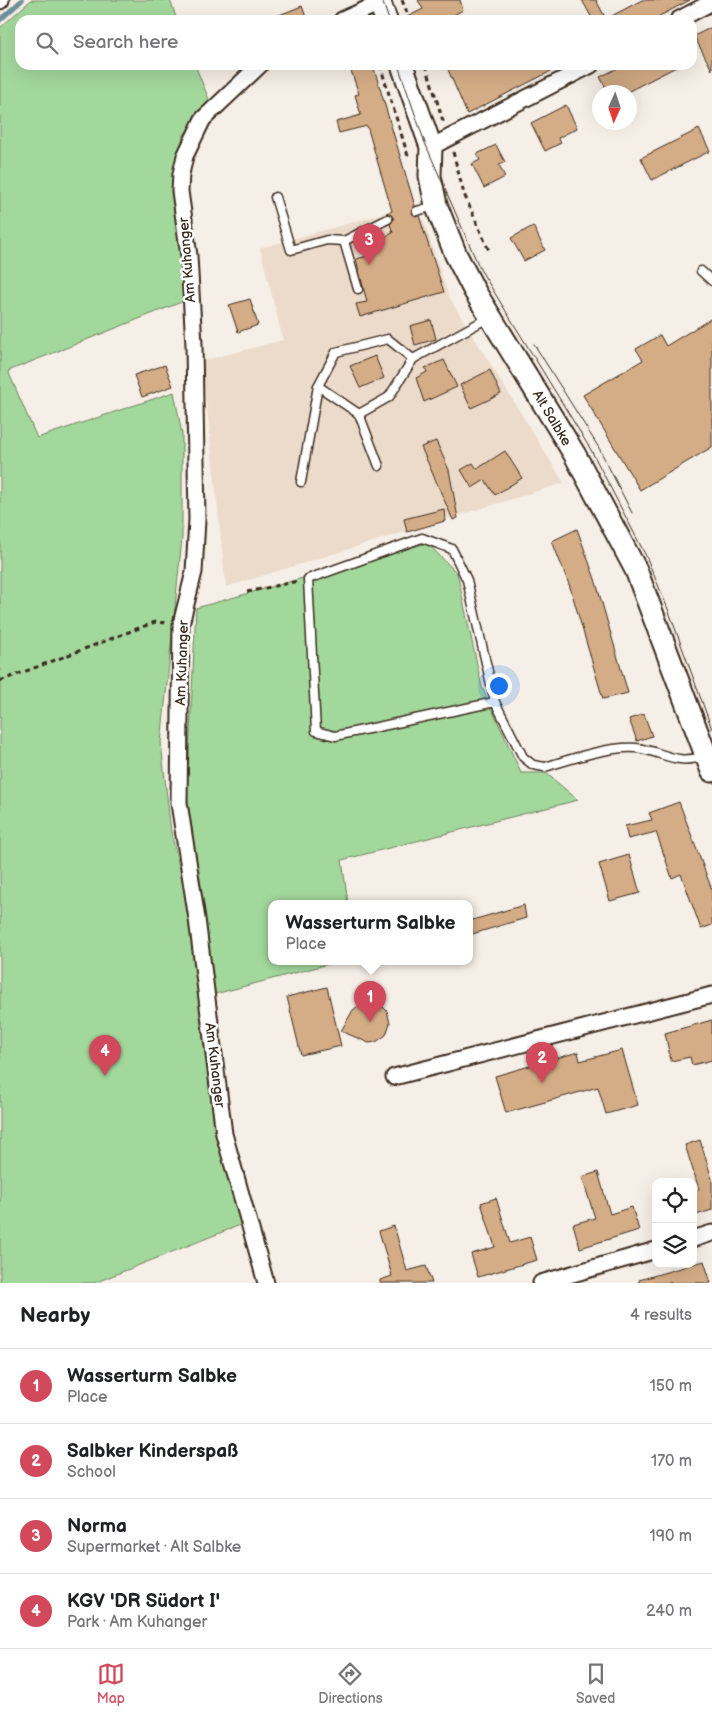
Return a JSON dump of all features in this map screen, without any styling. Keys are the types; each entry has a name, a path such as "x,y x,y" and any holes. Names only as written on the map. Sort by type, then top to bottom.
{"main road":[{"name":"Alt Salbke","path":"404,70 431,147 427,208 490,317 575,455 636,570 709,763"}],"street":[{"path":"687,15 712,2"},
{"path":"358,15 381,8"},
{"name":"Am Kuhanger","path":"255,70 203,119 185,156 181,174 180,191 189,256 194,345 197,520 194,572 181,624 179,803 197,919 224,1134 266,1283"},
{"path":"431,147 581,70"},
{"path":"394,1077 712,995"},
{"path":"697,1238 712,1233"},
{"path":"541,1283 652,1251"}],"lane":[{"path":"275,197 291,250 327,240 344,241 388,219"},
{"path":"344,241 358,289"},
{"path":"701,270 712,281"},
{"path":"359,414 389,397 414,359 490,317"},
{"path":"301,482 318,386 336,352 388,339 414,359"},
{"path":"318,386 359,414 379,466"},
{"path":"495,702 335,736 316,730 308,579 422,538 452,550 467,580 495,702 523,757 533,765 545,767 620,749 637,748 684,761 709,763"}],"path":[{"path":"402,0 408,15"},
{"path":"382,70 408,156"},
{"path":"443,121 450,137 464,194 490,253"},
{"path":"247,592 308,579"},
{"path":"0,681 155,622 181,624"}],"shaded area":[{"path":"418,204 449,297 564,483 226,587 202,361 283,340 260,248"}],"green space":[{"path":"31,0 170,0 175,15 15,15 15,70 197,70 210,102 183,136 178,161 184,301 8,371 37,438 174,392 182,434 182,538 161,743 171,832 192,921 245,1223 94,1283 0,1283 0,28"},
{"path":"427,543 457,573 482,687 521,773 546,773 578,800 342,860 348,900 268,900 268,965 325,965 215,994 187,795 196,608"}],"building":[{"path":"418,0 460,0 463,10 454,15 411,15 423,9"},
{"path":"582,0 596,0 604,15 590,15"},
{"path":"642,0 690,0 662,15 614,15"},
{"path":"302,6 305,15 279,15"},
{"path":"712,27 712,70 697,42 697,34"},
{"path":"351,70 374,70 415,206 412,213 419,216 444,292 360,317 356,304 367,302 356,259 376,254 376,240 393,233 390,224 394,219 386,213 392,211 367,126 339,133 336,122 361,115 355,95 359,94"},
{"path":"448,70 553,70 467,114"},
{"path":"614,70 670,70 637,87 637,85 604,85 600,77"},
{"path":"566,105 577,128 558,138 561,143 545,151 531,123"},
{"path":"699,129 710,151 652,180 641,158"},
{"path":"496,145 505,162 499,165 505,177 484,188 472,164 480,160 477,154"},
{"path":"533,226 545,250 524,261 511,238"},
{"path":"250,299 258,325 238,332 229,305"},
{"path":"712,318 712,447 640,490 583,395 643,360 636,349 660,335 666,346"},
{"path":"431,320 436,339 415,345 410,326"},
{"path":"375,356 384,378 360,388 350,366"},
{"path":"444,360 457,387 424,402 416,378 427,372 425,368"},
{"path":"165,365 173,386 142,397 134,375"},
{"path":"490,370 501,394 471,408 460,385"},
{"path":"436,441 449,470 458,518 453,520 421,447"},
{"path":"505,451 522,478 495,495 485,480 472,488 461,470 473,463 477,469"},
{"path":"444,509 445,521 407,532 404,519"},
{"path":"577,529 595,579 628,693 603,699 570,587 552,541"},
{"path":"644,714 652,736 637,741 629,719"},
{"path":"679,802 712,890 712,925 701,929 681,874 672,878 656,832 628,839 625,826 652,820 649,813"},
{"path":"629,855 640,893 610,901 599,864"},
{"path":"524,905 526,918 473,934 473,920"},
{"path":"327,987 341,1046 301,1055 287,997"},
{"path":"370,1002 382,1006 387,1011 390,1023 386,1035 376,1042 369,1043 341,1031 353,1010"},
{"path":"712,1020 712,1060 692,1065 690,1057 671,1061 665,1033"},
{"path":"622,1050 638,1105 606,1114 598,1087 506,1113 495,1076 578,1052 580,1061"},
{"path":"700,1140 712,1179 712,1210 697,1215 697,1190 699,1189 685,1145"},
{"path":"598,1172 610,1214 632,1207 639,1230 580,1248 573,1224 595,1218 582,1177"},
{"path":"496,1198 510,1243 530,1237 537,1260 478,1277 471,1254 495,1247 481,1203"},
{"path":"394,1226 407,1271 426,1266 432,1283 380,1283 380,1280 392,1276 379,1231"},
{"path":"704,1261 711,1283 639,1283 639,1280 680,1268 697,1268 697,1263"}],"waterway":[{"path":"0,20 22,0"}],"tram line":[{"path":"382,0 387,15"},
{"path":"400,70 425,143 480,269 591,450 646,556 668,609 712,729"},
{"path":"534,344 599,448 632,513"}],"place":[{"name":"Norma","path":"369,265"},
{"name":"Wasserturm Salbke","path":"370,1022"},
{"name":"KGV 'DR Südort I'","path":"105,1076"},
{"name":"Salbker Kinderspaß","path":"542,1083"}]}
